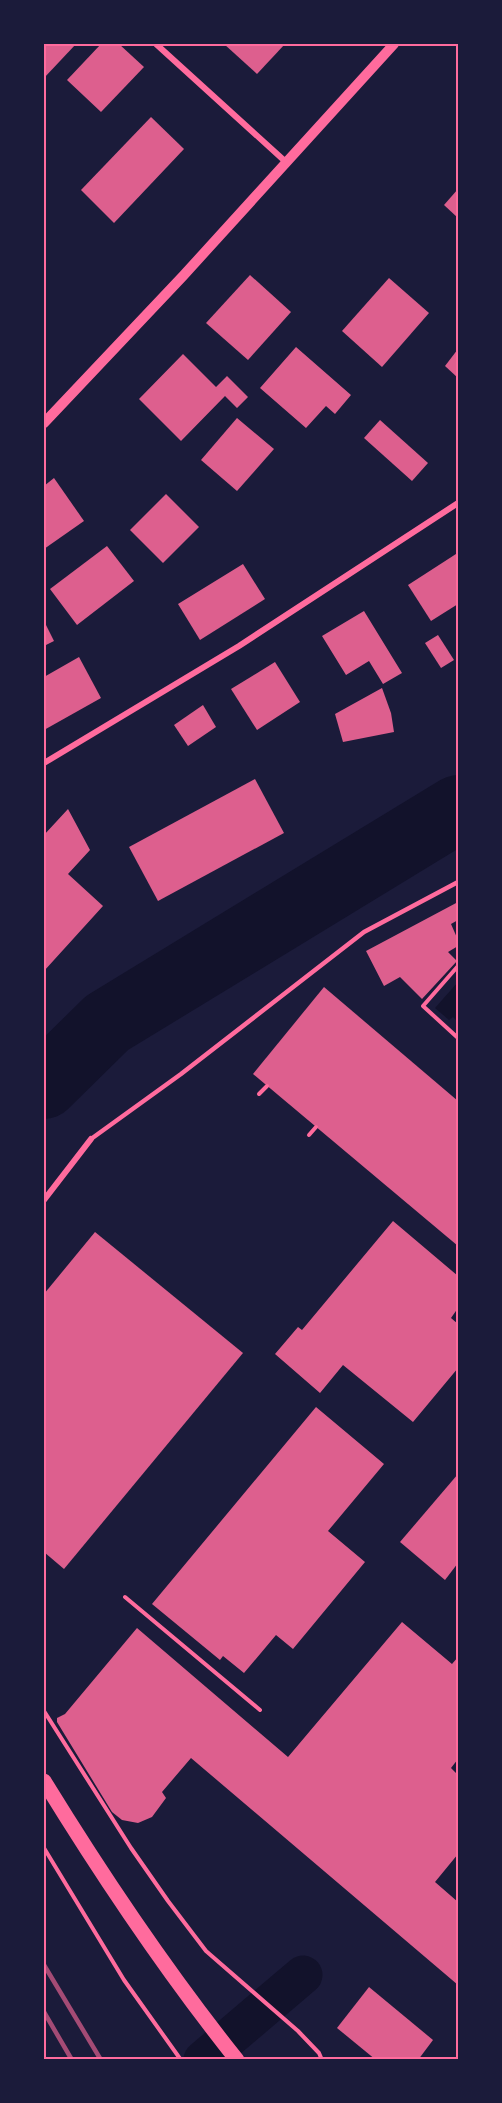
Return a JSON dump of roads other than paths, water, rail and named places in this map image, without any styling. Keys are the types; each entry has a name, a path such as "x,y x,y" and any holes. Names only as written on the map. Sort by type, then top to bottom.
{"main road":[{"path":"44,1781 78,1837 193,2004 237,2060"}],"street":[{"path":"156,44 287,163"},
{"path":"44,423 183,276 394,44"},
{"path":"44,763 239,646 459,503"},
{"path":"44,1200 91,1139"}],"lane":[{"path":"91,1139 181,1074 364,932 459,882"}],"waterway":[{"path":"44,1085 107,1023 458,809"},
{"path":"203,2060 303,1975"}],"railway":[{"path":"44,1965 101,2060"},
{"path":"44,2012 72,2060"}]}
